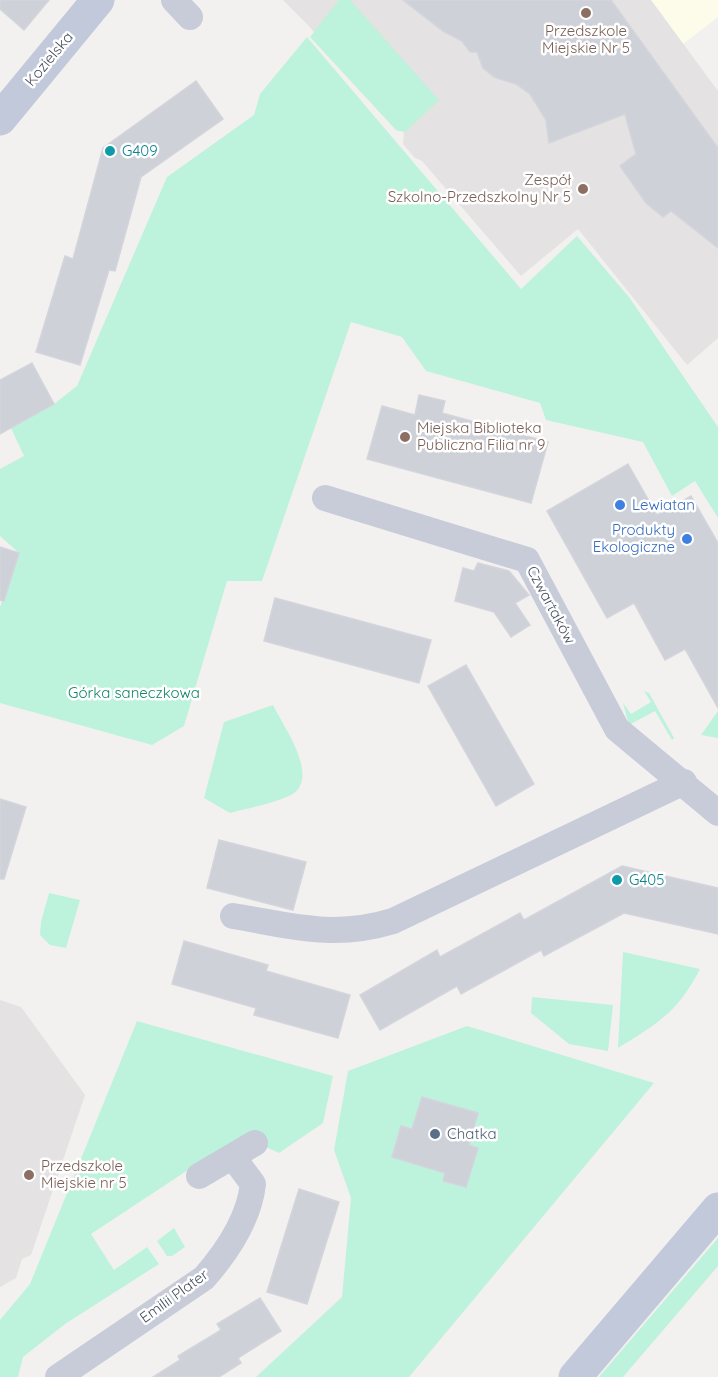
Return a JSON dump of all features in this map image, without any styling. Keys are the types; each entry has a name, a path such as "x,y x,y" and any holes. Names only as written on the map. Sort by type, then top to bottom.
{"street":[{"name":"Kozielska","path":"0,119 98,0"},
{"name":"Czwartaków","path":"325,498 527,560 617,729 684,782 718,813"},
{"path":"233,916 339,932 363,930 393,921 684,782"},
{"path":"199,1176 255,1143"},
{"name":"Emilii Plater","path":"58,1377 204,1278 222,1258 251,1200 253,1184 233,1157"},
{"path":"576,1377 718,1209"}],"shaded area":[{"name":"Zespół Szkolno-Przedszkolny Nr 5","path":"283,0 651,0 718,91 718,338 687,365 578,229 521,276 422,161 415,158 403,144 404,132 396,130 308,25"},
{"path":"651,0 718,0 718,17 683,44"},
{"name":"Przedszkole Miejskie nr 5","path":"0,1000 21,1007 85,1095 31,1255 22,1259 16,1278 0,1287"}],"green space":[{"path":"339,0 350,0 439,100 405,132 396,130 310,37"},
{"name":"Górka saneczkowa","path":"307,37 521,289 577,236 629,297 718,427 718,518 695,481 672,496 643,442 546,420 540,403 426,371 402,337 351,322 262,581 227,581 184,726 152,745 0,703 0,607 19,553 0,536 0,469 24,456 11,428 54,404 77,386 167,177 254,115 260,94"},
{"path":"644,691 649,693 674,738 672,740 655,711 629,725 623,703 631,714 651,702"},
{"path":"273,705 298,752 302,766 302,778 298,788 289,796 230,813 204,798 224,722"},
{"path":"718,711 718,738 701,735"},
{"path":"49,893 80,900 66,948 50,945 40,935"},
{"path":"623,952 700,969 684,996 666,1015 618,1048"},
{"path":"532,997 613,1005 608,1051 569,1044 531,1013"},
{"path":"137,1021 333,1076 323,1123 279,1153 244,1137 194,1166 91,1234 114,1270 147,1247 159,1264 65,1324 23,1357 18,1377 0,1377 0,1320 30,1284"},
{"path":"467,1026 654,1083 409,1377 256,1377 342,1297 351,1198 334,1150 348,1071"},
{"path":"174,1228 185,1247 172,1256 167,1256 157,1241"},
{"path":"718,1238 718,1266 623,1377 599,1377"}],"building":[{"path":"0,0 49,0 24,30 0,9"},
{"path":"403,0 611,0 718,148 718,248 671,211 663,217 646,203 620,166 636,154 625,114 549,143 546,120 530,94 516,84 494,77 483,68 477,52 470,52 462,41 443,31"},
{"path":"196,81 223,119 141,177 115,271 109,270 80,365 36,352 65,256 73,259 103,148"},
{"path":"32,363 54,404 0,434 0,380"},
{"path":"419,395 445,401 442,413 548,442 531,503 367,459 382,406 415,415"},
{"path":"628,464 657,515 691,496 718,543 718,708 685,649 665,660 634,603 607,618 547,511"},
{"path":"0,547 19,553 4,601 0,600"},
{"path":"478,563 509,571 529,595 515,603 530,625 511,637 494,612 455,601 463,568 474,571"},
{"path":"275,598 431,640 419,683 264,641"},
{"path":"466,665 534,784 496,806 428,686"},
{"path":"0,799 26,807 4,879 0,879"},
{"path":"219,840 306,862 293,910 207,888"},
{"path":"622,866 718,888 718,934 624,913 544,956 541,950 461,994 457,986 380,1030 360,995 437,950 440,957 520,913 524,920"},
{"path":"184,941 268,965 266,971 350,995 338,1038 254,1015 256,1008 172,984"},
{"path":"422,1097 478,1113 469,1145 478,1148 466,1187 443,1181 445,1173 392,1157 401,1126 412,1129"},
{"path":"299,1189 339,1202 307,1304 267,1292"},
{"path":"260,1298 281,1331 238,1358 241,1363 219,1377 153,1377 180,1360 178,1356 221,1330 217,1324"}],"place":[{"name":"Przedszkole Miejskie Nr 5","path":"586,13"},
{"name":"G409","path":"110,151"},
{"name":"Zespół Szkolno-Przedszkolny Nr 5","path":"583,189"},
{"name":"Miejska Biblioteka Publiczna Filia nr 9","path":"405,437"},
{"name":"Lewiatan","path":"620,505"},
{"name":"Produkty Ekologiczne","path":"687,539"},
{"name":"G405","path":"617,880"},
{"name":"Chatka","path":"435,1134"},
{"name":"Przedszkole Miejskie nr 5","path":"29,1175"}]}
